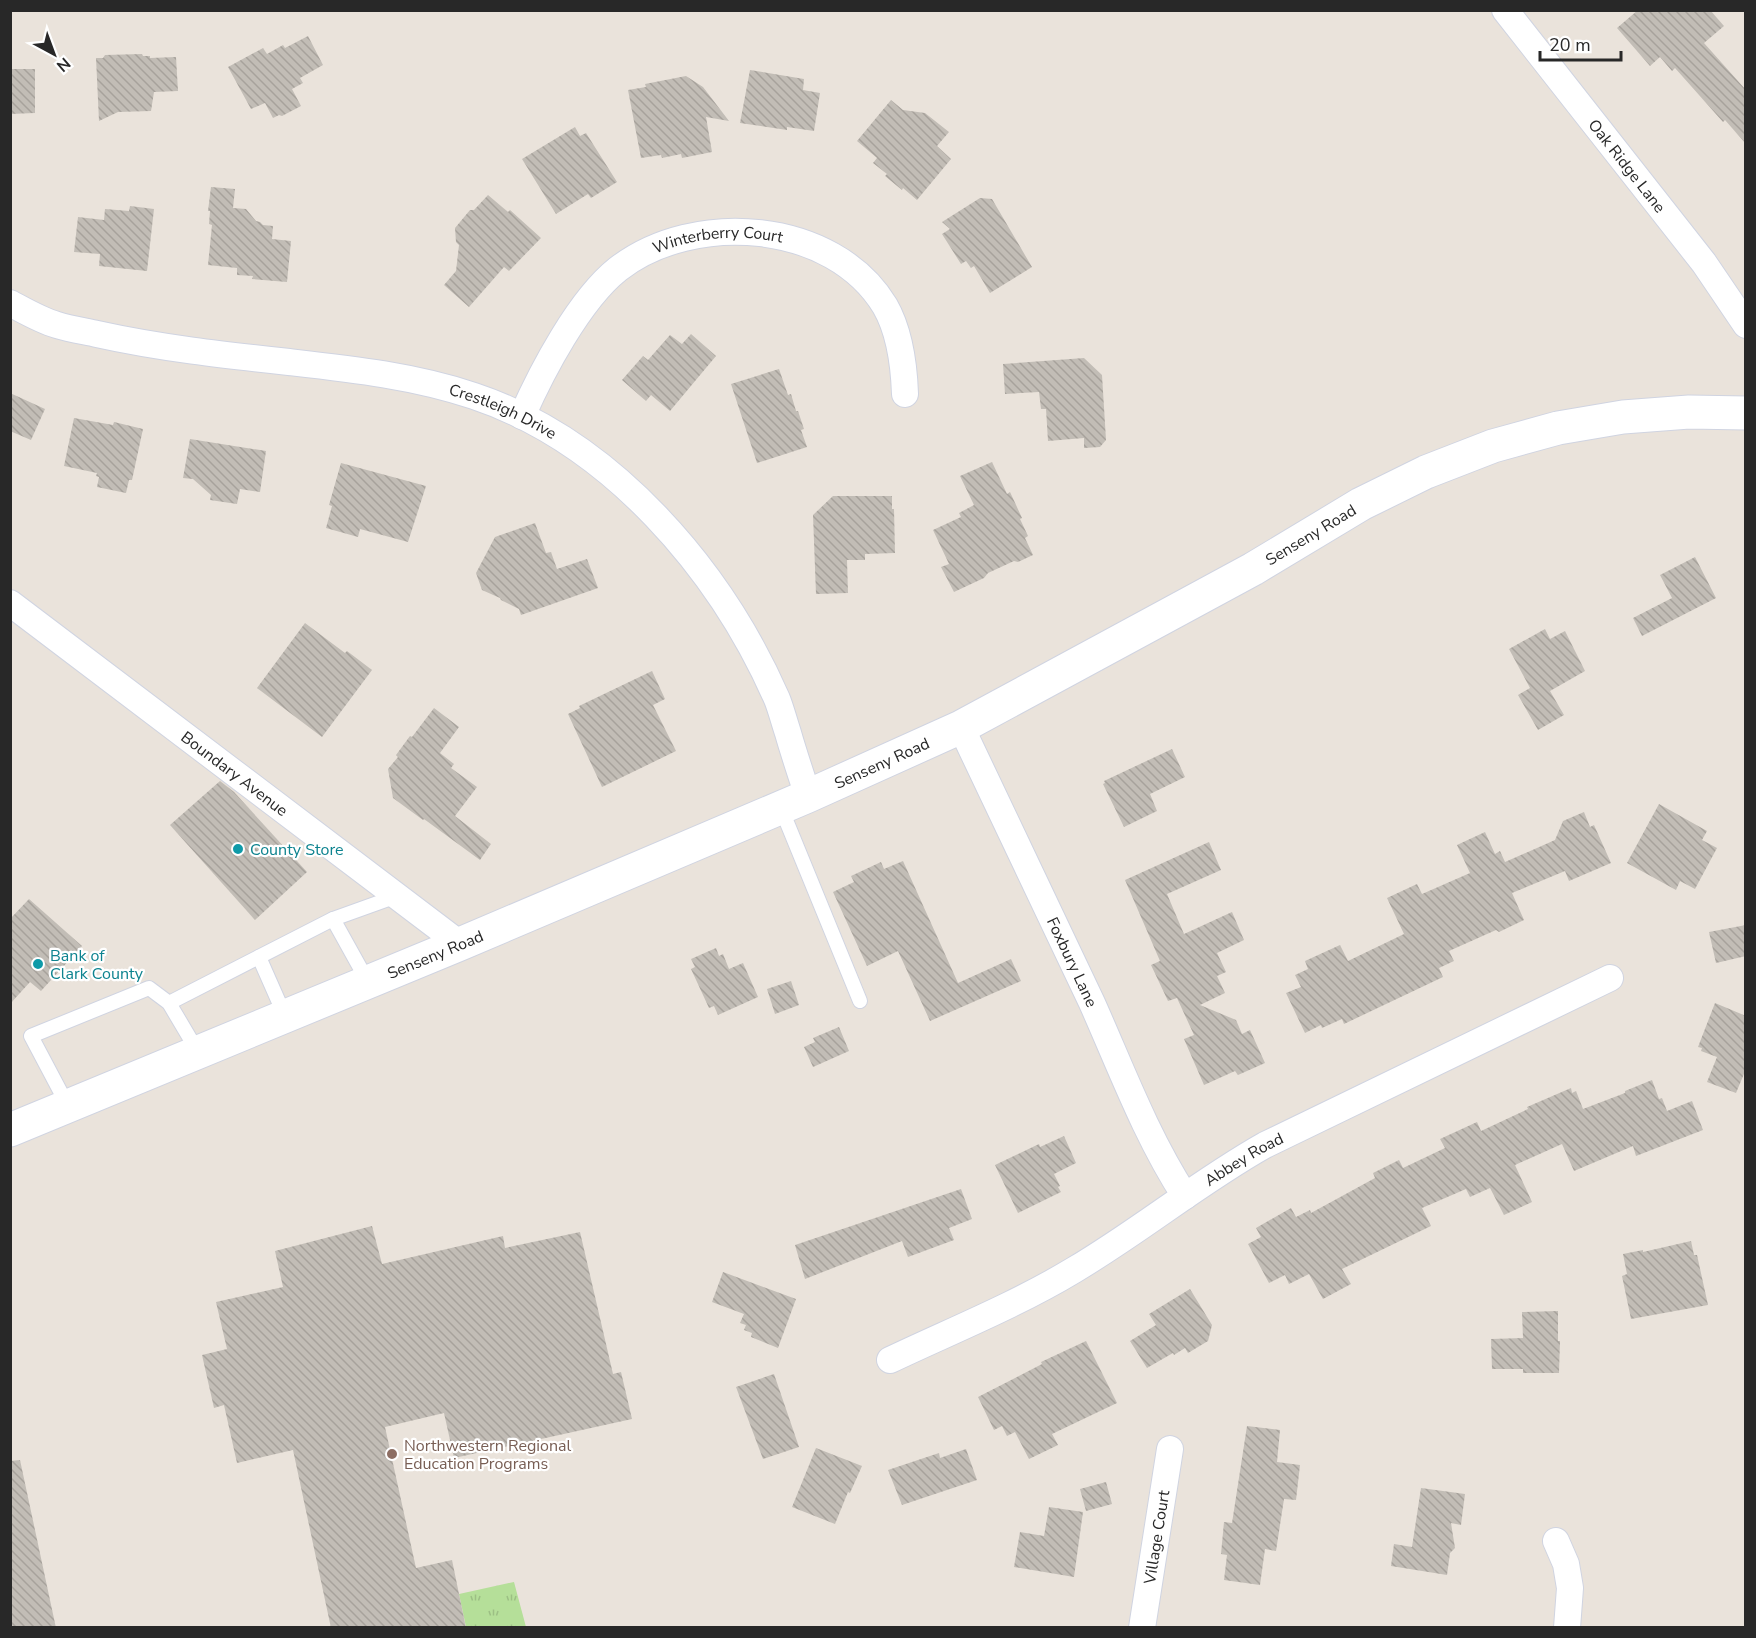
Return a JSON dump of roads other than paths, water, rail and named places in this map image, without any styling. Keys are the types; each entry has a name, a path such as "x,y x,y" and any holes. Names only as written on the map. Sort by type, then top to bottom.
{"main road":[{"name":"Senseny Road","path":"10,1130 460,944 794,802 961,727 1253,569 1361,504 1426,472 1493,446 1558,428 1623,417 1689,412 1746,413"}],"street":[{"name":"Oak Ridge Lane","path":"1505,10 1704,262 1746,325"},
{"name":"Winterberry Court","path":"522,416 561,342 594,292 618,269 640,254 671,241 715,232 754,232 790,237 820,248 847,265 871,286 886,307 896,334 904,368 905,394"},
{"name":"Crestleigh Drive","path":"10,303 56,325 125,340 425,382 475,396 522,416 571,444 607,470 656,515 702,572 740,627 777,700 794,802"},
{"name":"Boundary Avenue","path":"10,603 460,944"},
{"name":"Foxbury Lane","path":"961,727 1091,1002 1152,1139 1170,1174 1185,1196"},
{"name":"Abbey Road","path":"890,1360 1007,1306 1072,1271 1125,1238 1233,1163 1265,1145 1610,978"},
{"name":"Village Court","path":"1142,1628 1170,1449"},
{"path":"1556,1541 1566,1564 1570,1588 1567,1628"}],"lane":[{"path":"794,802 860,1001"},
{"path":"169,1003 333,919 397,896"},
{"path":"333,919 368,982"},
{"path":"259,957 285,1016"},
{"path":"68,1106 31,1036 148,988 169,1003 198,1052"}],"place":[{"name":"County Store","path":"238,849"},
{"name":"Bank of Clark County","path":"38,964"},
{"name":"Northwestern Regional Education Programs","path":"392,1454"}]}
